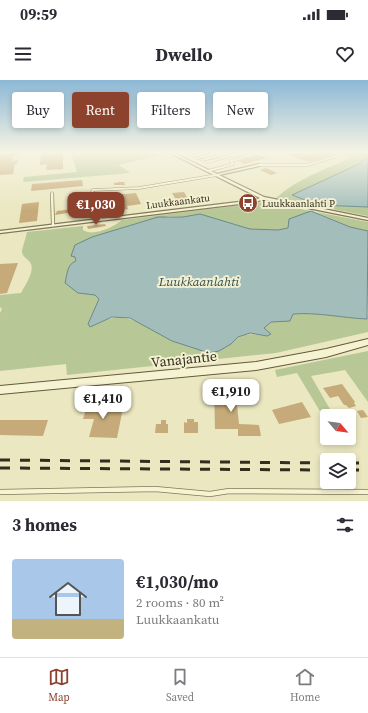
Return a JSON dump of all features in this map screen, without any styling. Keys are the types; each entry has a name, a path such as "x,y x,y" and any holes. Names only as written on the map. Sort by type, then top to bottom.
{"street":[{"path":"209,172 263,198 368,219"},
{"path":"217,176 233,172"},
{"name":"Luukkaankatu","path":"0,232 256,201 263,198"},
{"name":"Vanajantie","path":"0,390 256,366 326,353 368,342"}],"lane":[{"path":"100,220 96,196 92,191 93,190 139,188 217,176"},
{"path":"52,192 53,225"},
{"path":"0,492 155,489 210,494 237,491 368,492"}],"green space":[{"path":"77,172 128,172 130,173 23,182 24,177"},
{"path":"318,172 342,172 292,195 318,205 368,207 368,216 276,198 284,191"},
{"path":"265,202 311,211 303,215 288,228 278,230 250,229 200,214 183,217 169,216 137,223 118,230 75,257 78,293 95,295 99,299 90,327 109,319 121,317 141,324 231,344 240,337 248,334 267,336 263,328 271,322 277,322 292,314 304,313 367,319 368,314 368,332 276,353 67,375 66,364 0,371 0,313 2,309 0,307 0,295 21,293 30,277 32,268 31,264 22,253 27,232 83,226 83,230 87,232 98,232 114,226 122,220"},
{"path":"316,212 368,222 368,231 350,227"},
{"path":"368,351 368,402 345,370 311,376 330,409 320,409 320,411 297,373 277,377 275,370"}],"water":[{"path":"342,172 368,172 368,207 318,205 292,195"},
{"name":"Luukkaanlahti","path":"311,211 350,227 368,231 367,319 312,314 293,314 290,321 271,322 264,328 271,334 267,336 250,333 238,337 231,344 219,351 209,353 172,341 130,318 112,317 90,327 88,324 99,299 95,295 78,293 65,283 69,267 76,261 75,257 71,256 75,245 92,237 158,217 183,217 200,214 250,229 278,230 288,228 289,219"}],"building":[{"path":"0,172 13,172 13,174 0,175"},
{"path":"264,172 277,173 271,175"},
{"path":"82,180 83,186 31,191 32,184"},
{"path":"124,182 125,185 114,185 114,183"},
{"path":"184,192 188,199 176,200 172,193"},
{"path":"136,193 141,204 127,206 128,209 100,213 99,209 106,208 103,196"},
{"path":"39,202 37,221 19,223 22,204"},
{"path":"80,208 80,211 55,215 57,211"},
{"path":"105,224 106,226 88,229 87,226"},
{"path":"18,263 7,293 0,294 0,264"},
{"path":"342,384 355,402 354,403 356,406 349,408 344,405 338,396 330,398 323,388"},
{"path":"214,387 235,387 239,424 259,425 261,436 238,436 238,429 215,429"},
{"path":"89,400 103,401 101,407 123,408 117,438 89,437 94,419 83,419"},
{"path":"302,402 311,417 279,424 272,410"},
{"path":"363,410 368,417 361,418 357,411"},
{"path":"187,419 194,419 194,422 198,422 198,433 184,433 184,422 187,423"},
{"path":"0,420 48,420 43,436 0,435"},
{"path":"161,420 166,420 166,424 168,424 168,433 155,433 156,424 161,424"}],"railway":[{"path":"0,460 320,463"},
{"path":"356,463 368,463"},
{"path":"0,468 320,470"},
{"path":"356,470 368,470"}],"place":[{"name":"Luukkaanlahti P","path":"248,203"}]}
